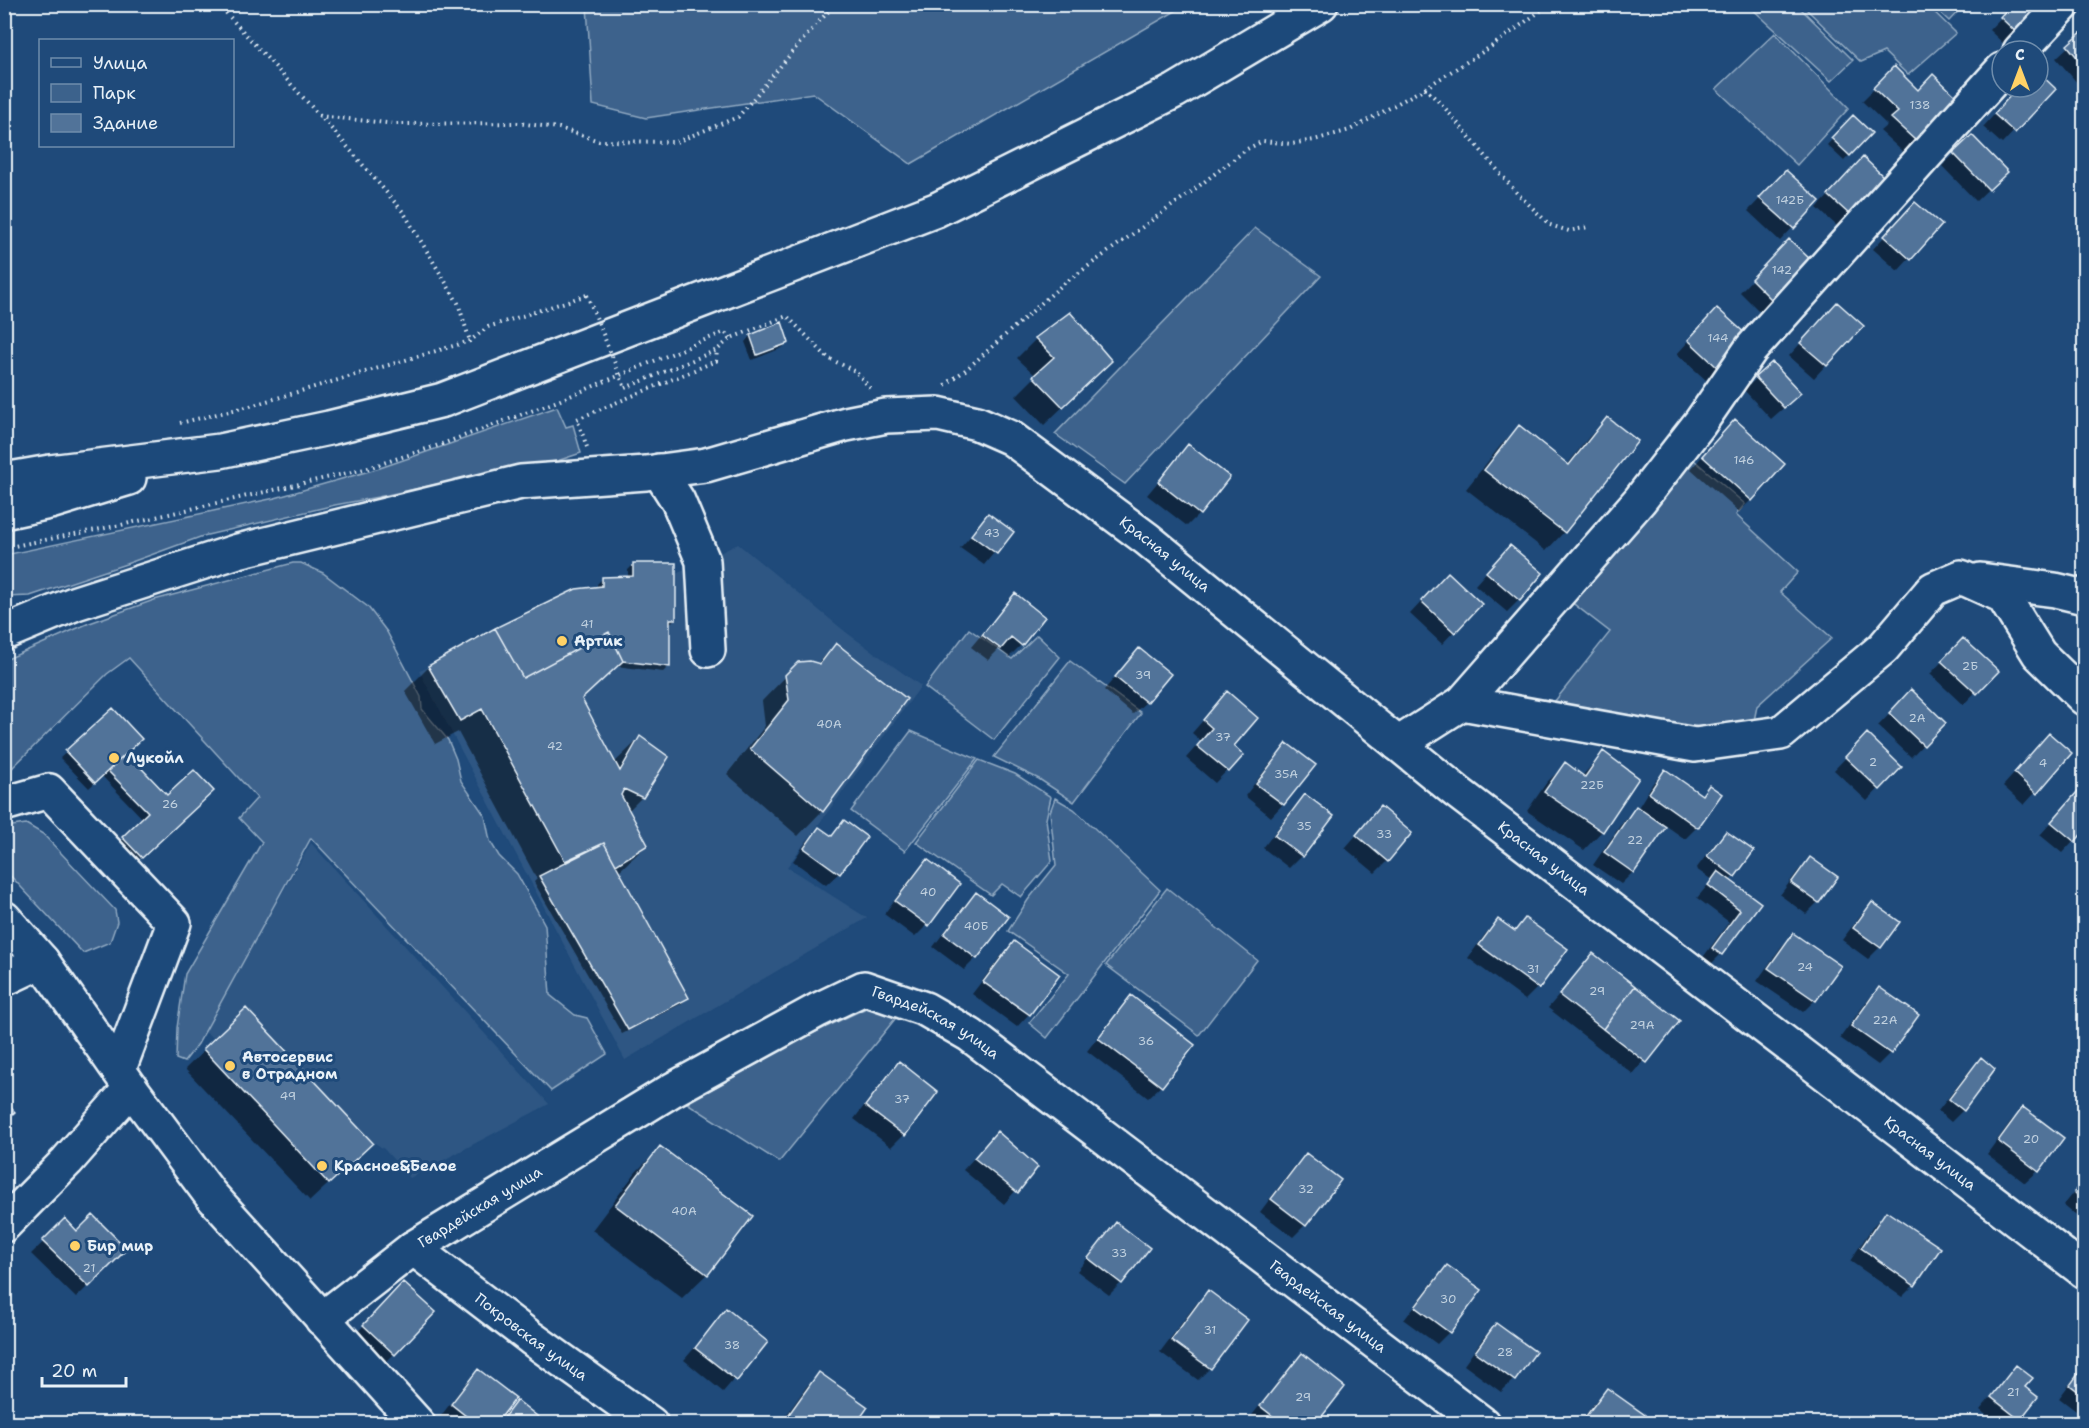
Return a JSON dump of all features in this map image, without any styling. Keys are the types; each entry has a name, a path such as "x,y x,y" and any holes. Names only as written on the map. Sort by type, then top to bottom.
{"main road":[{"path":"4,512 50,502 220,451 329,428 443,400 936,210 1175,91 1321,4"},
{"path":"2031,39 2064,4"},
{"path":"1398,744 1462,703 1641,500 1700,423 1751,349 1990,83"},
{"name":"Красная улица","path":"4,633 76,603 238,551 521,482 646,473 706,465 846,424 886,416 938,414 977,423 1011,438 1147,539 1398,744 2085,1271"},
{"path":"4,480 50,472 220,451"},
{"path":"659,471 678,501 703,561 708,650"},
{"path":"1462,703 1695,745 1781,734 1883,648 1933,590 1961,577 2055,590 2085,597"},
{"path":"1961,577 2004,596 2039,654 2085,698"},
{"path":"4,804 49,791 174,923 125,1078 68,1161 4,1225"},
{"path":"4,918 42,961 210,1194 418,1424"},
{"path":"4,979 42,961"},
{"name":"Гвардейская улица","path":"322,1319 413,1248 672,1090 818,1010 864,988 925,1009 970,1035 1483,1424"},
{"name":"Покровская улица","path":"413,1248 531,1338 651,1424"}],"path":[{"path":"218,4 404,213 458,303 470,341"},
{"path":"319,116 396,124 517,123 559,128 598,141 676,142 738,117 835,4"},
{"path":"942,387 968,368 1062,285 1247,149 1263,141 1291,144 1350,130 1425,88 1492,46 1550,4"},
{"path":"1425,88 1516,192 1550,225 1569,231 1588,227"},
{"path":"169,425 250,406 470,341 489,327 587,295 625,388 717,350 731,338 787,316 828,358 855,371 873,392 886,416"},
{"path":"4,548 122,525 365,469 442,444 558,401 724,332 731,338"},
{"path":"597,476 577,419 716,361 717,350"}],"shaded area":[{"path":"738,544 847,633 921,686 787,867 867,918 625,1060 419,671 676,574"},
{"path":"311,843 549,1104 410,1178 384,1149 203,1031"}],"green space":[{"path":"587,4 1186,5 911,164 813,93 646,118 593,105"},
{"path":"1748,5 1797,5 1853,60 1831,81"},
{"path":"1802,5 1927,5 1956,33 1908,75 1884,52 1861,62"},
{"path":"1932,5 1964,5 1949,21"},
{"path":"1775,33 1849,108 1797,165 1716,89"},
{"path":"1255,228 1321,276 1125,484 1055,434"},
{"path":"557,407 566,427 573,425 581,453 557,461 516,467 335,505 203,536 30,596 5,597 5,555 275,498 380,468"},
{"path":"1687,454 1745,504 1736,515 1798,572 1780,592 1832,638 1757,706 1753,726 1687,731 1547,711 1610,632 1570,601"},
{"path":"293,563 301,563 323,573 368,607 387,632 421,697 422,709 448,740 456,759 461,781 485,816 490,841 499,856 517,874 545,925 550,995 575,1015 587,1018 607,1054 551,1091 311,838 198,1044 184,1062 176,1059 177,1028 185,974 262,842 239,818 257,798 129,658 107,674 5,775 5,660 87,624 154,600"},
{"path":"969,629 1012,659 1037,635 1060,657 994,740 925,687"},
{"path":"1070,661 1141,713 1074,802 1039,779 994,757"},
{"path":"911,731 977,759 905,851 851,811"},
{"path":"979,760 1015,774 1051,797 1046,819 1052,861 1021,897 1002,884 991,895 916,842"},
{"path":"1055,798 1074,809 1160,890 1047,1038 1029,1023 1069,974 1008,931 1028,900 1056,865 1050,812"},
{"path":"26,824 43,834 115,910 117,922 110,942 83,953 5,870 5,827"},
{"path":"1167,888 1257,960 1199,1035 1106,965"},
{"path":"879,1002 895,1019 779,1162 687,1103 805,1037"}],"building":[{"path":"2012,4 2049,4 2019,35 2000,17"},
{"path":"2084,30 2084,66 2067,45"},
{"path":"1894,66 1918,90 1933,74 1957,97 1916,141 1891,118 1898,112 1873,88"},
{"path":"2050,83 2056,89 2050,95"},
{"path":"2007,99 2047,99 2015,133 1994,114"},
{"path":"1853,115 1872,133 1850,156 1831,138"},
{"path":"1972,135 2008,172 1989,190 1953,153"},
{"path":"1863,157 1885,178 1850,215 1828,195"},
{"path":"1786,170 1820,201 1794,229 1759,198"},
{"path":"1915,202 1942,225 1911,260 1884,236"},
{"path":"1789,239 1813,262 1774,302 1751,279"},
{"path":"1837,302 1864,326 1827,366 1800,343"},
{"path":"1717,308 1748,336 1719,369 1688,340"},
{"path":"1070,312 1112,361 1063,407 1033,376 1054,357 1035,338"},
{"path":"782,322 789,343 757,355 750,335"},
{"path":"1772,362 1801,393 1784,408 1755,377"},
{"path":"1607,417 1638,441 1565,533 1484,470 1519,425 1569,465"},
{"path":"1735,419 1785,464 1752,501 1702,456"},
{"path":"1188,444 1230,477 1200,515 1158,482"},
{"path":"988,513 1014,532 997,554 971,535"},
{"path":"1510,545 1543,573 1520,601 1486,572"},
{"path":"633,563 676,563 676,619 670,619 670,667 623,661 609,632 523,678 495,628 576,589 602,586 602,577 633,576"},
{"path":"1448,572 1482,604 1455,633 1421,601"},
{"path":"1015,593 1045,617 1022,646 1011,637 1001,649 982,635"},
{"path":"495,628 523,678 609,632 623,661 582,699 620,771 640,736 669,757 643,798 624,789 621,795 648,845 616,865 604,843 565,861 482,709 460,721 428,666"},
{"path":"1963,638 1999,671 1977,694 1941,661"},
{"path":"836,643 907,699 823,812 750,749 789,700 785,675 798,662 810,661 820,664"},
{"path":"1139,648 1171,674 1147,703 1115,677"},
{"path":"1911,689 1946,723 1924,746 1889,713"},
{"path":"1227,691 1258,718 1234,746 1244,755 1229,772 1197,746 1212,728 1203,720"},
{"path":"113,708 142,739 95,783 65,751"},
{"path":"1867,733 1902,767 1880,790 1845,757"},
{"path":"2049,733 2072,753 2037,794 2014,773"},
{"path":"1287,743 1316,765 1284,805 1256,784"},
{"path":"1603,751 1639,778 1603,832 1544,792 1565,762 1585,777"},
{"path":"127,753 167,795 194,770 214,791 142,858 122,837 148,812 108,771"},
{"path":"1665,769 1702,795 1709,785 1722,794 1698,828 1649,793"},
{"path":"2084,784 2084,831 2075,842 2051,822"},
{"path":"1305,794 1334,816 1303,857 1274,835"},
{"path":"1380,806 1412,833 1388,862 1356,835"},
{"path":"1636,806 1666,827 1634,873 1604,852"},
{"path":"844,820 867,837 840,874 804,848 819,827 832,836"},
{"path":"1726,831 1754,851 1735,877 1707,856"},
{"path":"604,843 689,998 628,1030 539,876"},
{"path":"1810,857 1838,877 1819,903 1791,883"},
{"path":"927,859 960,884 929,926 895,901"},
{"path":"1718,871 1761,903 1722,955 1712,948 1740,910 1708,885"},
{"path":"976,892 1009,917 977,959 944,934"},
{"path":"1872,902 1900,922 1881,948 1853,928"},
{"path":"1525,918 1568,949 1539,989 1479,945 1498,919 1515,931"},
{"path":"1793,933 1841,966 1816,1001 1768,968"},
{"path":"1014,941 1060,975 1030,1015 983,982"},
{"path":"1593,953 1635,986 1603,1029 1559,995"},
{"path":"1635,986 1680,1021 1647,1063 1603,1029"},
{"path":"1879,987 1919,1015 1891,1054 1851,1026"},
{"path":"1131,995 1195,1045 1162,1087 1098,1038"},
{"path":"246,1008 373,1143 329,1184 203,1049"},
{"path":"1981,1057 1995,1069 1964,1111 1949,1099"},
{"path":"899,1061 938,1092 905,1136 865,1106"},
{"path":"4,1101 15,1112 4,1122"},
{"path":"2023,1107 2064,1138 2039,1172 1998,1141"},
{"path":"997,1131 1038,1167 1018,1193 974,1158"},
{"path":"660,1146 753,1216 708,1275 615,1205"},
{"path":"1306,1153 1341,1180 1306,1226 1271,1199"},
{"path":"2084,1179 2084,1201 2074,1192"},
{"path":"1886,1211 1941,1248 1915,1286 1861,1248"},
{"path":"93,1215 127,1249 89,1287 42,1241 65,1218 77,1231"},
{"path":"1116,1222 1150,1248 1122,1284 1088,1258"},
{"path":"1447,1265 1482,1290 1450,1333 1415,1307"},
{"path":"403,1282 436,1312 395,1355 363,1325"},
{"path":"1208,1290 1248,1320 1211,1369 1171,1340"},
{"path":"726,1308 768,1342 737,1381 695,1348"},
{"path":"1496,1323 1536,1352 1515,1381 1475,1352"},
{"path":"1302,1353 1345,1387 1316,1424 1283,1424 1260,1406"},
{"path":"2016,1365 2033,1378 2025,1387 2038,1397 2020,1420 1991,1397"},
{"path":"2084,1366 2084,1396 2070,1385"},
{"path":"478,1369 516,1398 496,1424 476,1424 451,1404"},
{"path":"819,1372 868,1407 856,1424 782,1424"},
{"path":"1607,1388 1645,1415 1638,1424 1580,1424"},
{"path":"517,1400 547,1424 499,1424"}],"place":[{"name":"Артик","path":"562,641"},
{"name":"Лукойл","path":"114,758"},
{"name":"Автосервис в Отрадном","path":"230,1066"},
{"name":"Красное&Белое","path":"322,1166"},
{"name":"Бир мир","path":"75,1246"}]}
